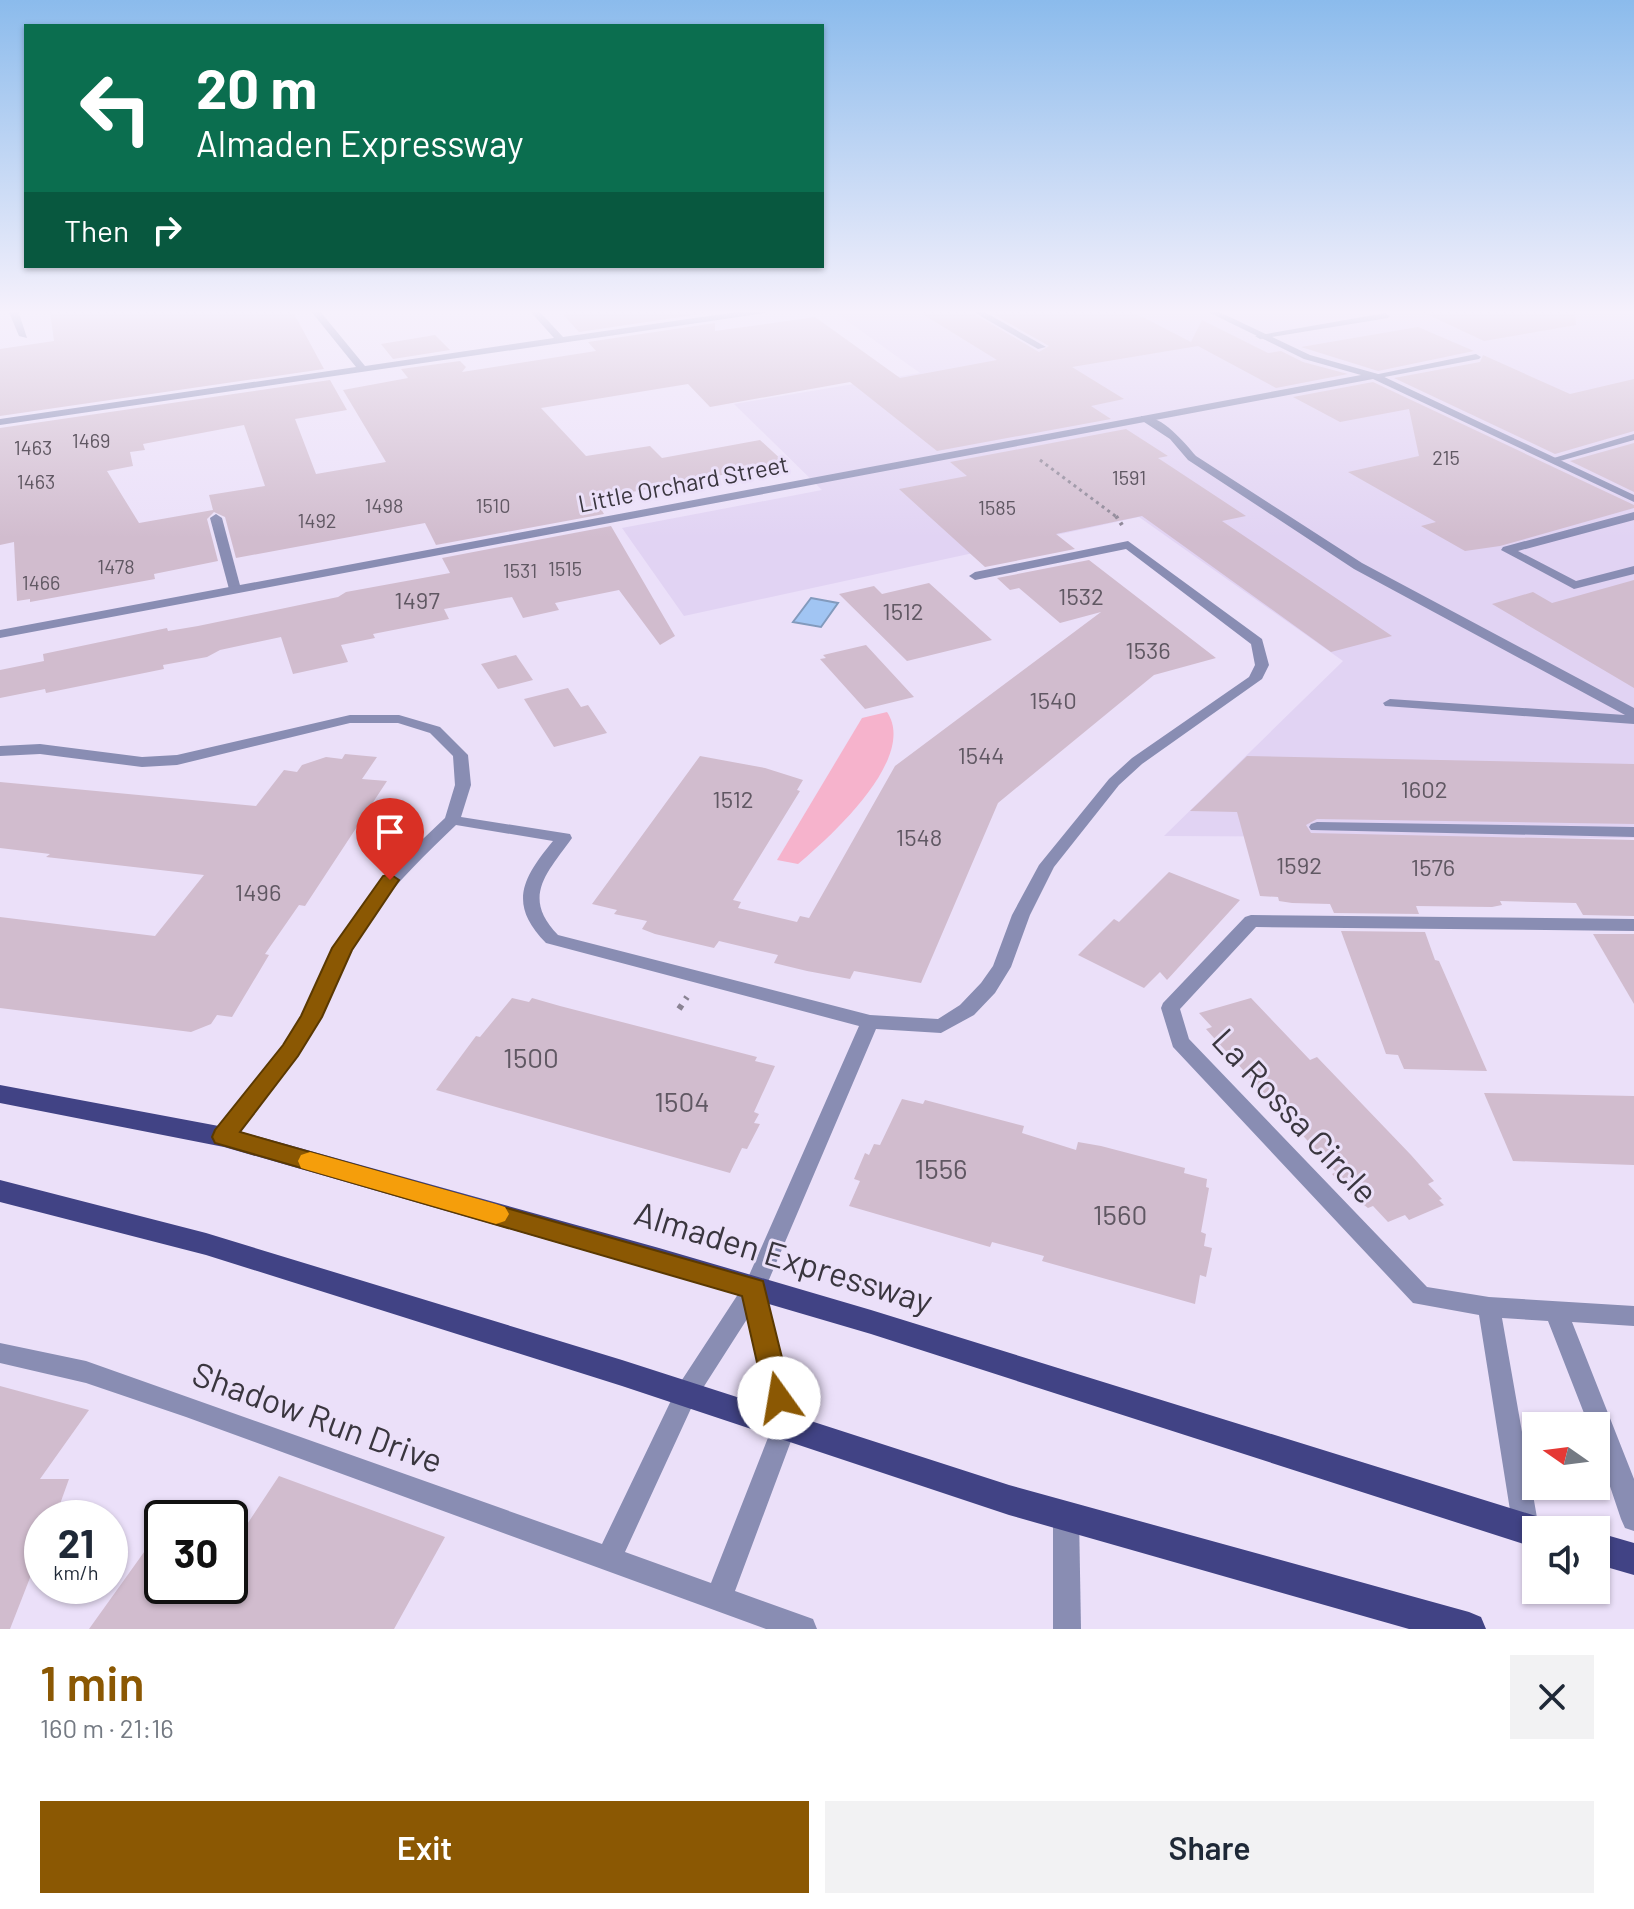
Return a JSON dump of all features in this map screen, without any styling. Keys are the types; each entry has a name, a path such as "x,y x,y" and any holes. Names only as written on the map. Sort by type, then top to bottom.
{"main road":[{"name":"Almaden Expressway","path":"0,1094 224,1137 871,1322 1522,1528"},
{"path":"0,1191 206,1244 1066,1516 1469,1629"},
{"path":"1610,1552 1634,1559"}],"street":[{"path":"0,422 246,386"},
{"name":"Little Orchard Street","path":"0,634 1319,386"},
{"path":"1395,386 1634,499"},
{"path":"1145,418 1174,437 1192,458 1358,566 1634,714"},
{"path":"1553,460 1634,437"},
{"path":"1634,516 1507,550 1574,585 1634,570"},
{"path":"216,518 235,589"},
{"path":"452,820 564,838 539,870 531,886 530,905 537,926 552,939 870,1022 941,1026 967,1010 988,988 1002,967 1021,915 1047,865 1074,829 1137,761 1255,679 1262,665 1257,642 1128,545 975,576"},
{"path":"1390,703 1634,720"},
{"path":"0,751 40,749 142,762 177,760 350,719 399,719 435,730 460,755 463,785 452,820 390,880 364,914 343,948 311,1017 291,1051 224,1137"},
{"path":"1317,827 1634,832"},
{"name":"La Rossa Circle","path":"1634,925 1251,921 1170,1008 1180,1042 1421,1296 1489,1307 1634,1316"},
{"path":"609,1558 686,1394 754,1289 870,1022"},
{"path":"719,1597 785,1425 754,1289"},
{"path":"1489,1307 1528,1516"},
{"path":"1556,1311 1625,1488 1634,1519"},
{"name":"Shadow Run Drive","path":"0,1353 86,1372 803,1629"},
{"path":"1066,1516 1067,1629"}],"path":[{"path":"1030,453 1121,520 1128,545"},
{"path":"679,1009 688,995"}],"shaded area":[{"path":"842,386 1634,386 1634,838 1164,836 1343,661 1139,517 684,616 622,528 822,490 734,404"},
{"path":"887,712 893,731 891,751 866,795 830,835 798,864 777,860 862,718"}],"water":[{"path":"811,598 838,603 821,627 793,622"}],"building":[{"path":"0,386 207,386 0,416"},
{"path":"289,386 333,386 347,410 295,419 316,474 386,462 343,390 365,386 676,386 541,408 586,456 650,446 662,458 760,440 785,463 595,499 604,514 436,545 425,523 236,558 225,517 214,512 207,519 218,561 154,574 155,579 30,602 30,599 17,601 14,542 0,545 0,428","holes":["244,425 265,486 209,495 213,510 139,523 107,471 133,466 130,452 145,450 143,444"]},
{"path":"690,386 827,386 710,407"},
{"path":"855,386 1103,386 1124,399 1091,406 1111,419 937,451"},
{"path":"1352,386 1382,386 1634,505 1634,508 1500,546 1465,551 1421,526 1436,522 1348,472 1419,456 1409,409 1340,422 1293,397"},
{"path":"1411,386 1552,386 1570,394 1604,386 1634,386 1634,431 1555,454"},
{"path":"1126,429 1168,456 1158,458 1246,516 1222,521 1392,636 1331,652 1142,516 1056,534 1075,549 985,567 899,489 967,476 950,462"},
{"path":"1634,443 1634,492 1570,461"},
{"path":"611,526 675,636 660,645 619,590 555,603 559,610 523,618 512,597 444,609 449,619 373,634 375,638 341,645 348,662 293,674 281,637 163,665 164,669 46,693 45,689 0,698 0,670 44,661 43,654 167,628 168,631 198,626 338,597 346,592 450,573 442,558"},
{"path":"1089,560 1216,658 1154,675 998,803 921,983 854,971 850,979 807,971 774,963 778,955 719,941 714,948 655,934 642,929 647,921 614,914 617,910 592,904 700,756 765,768 803,780 797,790 800,791 733,900 741,902 738,908 797,922 800,916 809,918 895,766 1101,612 1060,623 1019,588 1010,590 997,578"},
{"path":"1634,580 1634,688 1492,604 1533,592 1552,603"},
{"path":"929,583 992,640 907,661 839,594 874,586 882,594"},
{"path":"866,645 914,697 865,709 820,659 826,658 823,655"},
{"path":"516,655 533,680 498,689 481,664"},
{"path":"568,688 581,707 588,705 607,733 554,747 524,699"},
{"path":"345,754 377,757 362,779 387,781 305,906 299,905 265,954 269,955 232,1017 217,1015 211,1024 191,1032 0,1008 0,917 155,936 204,875 46,857 50,854 0,848 0,782 256,806 284,770 297,772 302,765 326,757 342,759"},
{"path":"1247,756 1634,764 1634,824 1317,819 1306,825 1311,833 1634,840 1634,916 1583,915 1576,903 1500,901 1502,905 1492,907 1416,906 1419,914 1334,913 1330,904 1292,903 1279,901 1278,897 1260,896 1237,812 1190,811"},
{"path":"1169,872 1240,900 1167,980 1160,972 1144,988 1078,955 1114,919 1119,922"},
{"path":"1341,931 1425,932 1487,1071 1404,1069 1398,1055 1386,1054"},
{"path":"1593,934 1634,934 1634,1004"},
{"path":"512,998 529,1002 532,998 757,1057 755,1061 775,1066 754,1112 759,1114 754,1123 760,1124 747,1149 742,1148 730,1173 436,1090 476,1036 480,1037"},
{"path":"1251,998 1310,1060 1317,1057 1411,1155 1434,1181 1428,1184 1444,1205 1409,1220 1405,1215 1388,1222 1373,1206 1368,1208 1356,1199 1332,1174 1336,1172 1206,1029 1212,1027 1199,1013"},
{"path":"1484,1093 1634,1096 1634,1165 1513,1161"},
{"path":"902,1099 923,1104 925,1100 1024,1126 1022,1133 1076,1150 1078,1142 1101,1146 1185,1168 1184,1173 1207,1179 1206,1187 1209,1188 1201,1232 1206,1234 1204,1246 1212,1248 1206,1277 1200,1275 1195,1304 1042,1261 1044,1256 992,1242 990,1247 849,1206 860,1181 854,1179 865,1153 869,1155 874,1144 880,1145"},
{"path":"0,1386 89,1410 40,1479 69,1479 61,1500 24,1500 24,1593 10,1629 0,1629"},
{"path":"279,1476 445,1537 394,1629 89,1629 107,1604 128,1604 128,1575 144,1552 144,1604 248,1604 248,1523"}],"slow traffic":[{"path":"310,1161 496,1214"}],"route":[{"path":"390,880 343,948 311,1017 291,1051 224,1137 754,1289 779,1398"}]}
